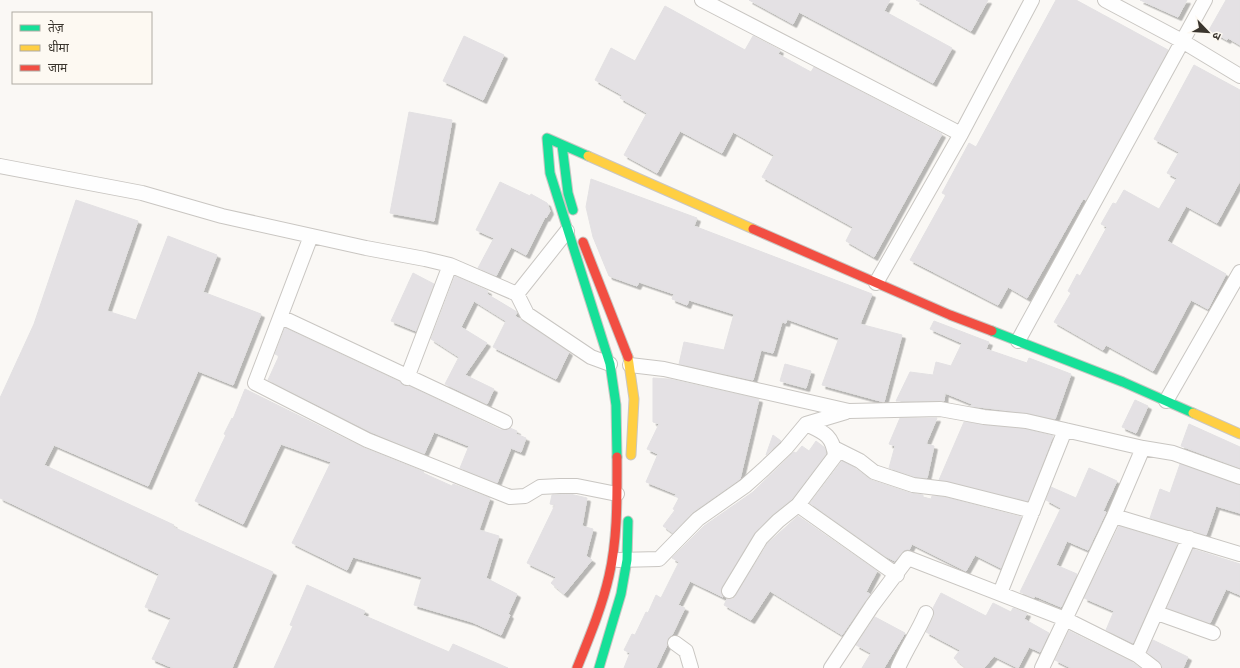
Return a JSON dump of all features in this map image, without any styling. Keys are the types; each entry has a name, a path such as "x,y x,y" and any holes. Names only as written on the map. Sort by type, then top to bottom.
{"street":[{"path":"702,0 961,134"},
{"path":"876,282 961,134 1032,0"},
{"path":"1105,0 1182,41 1240,76"},
{"path":"1018,341 1205,0"},
{"path":"577,668 602,600 612,561 617,494 618,429 615,390 610,364 571,225 550,173 547,138 950,315 1166,401 1240,434"},
{"path":"517,294 571,225 562,144"},
{"path":"0,166 142,193 222,216 450,265 517,294 527,314 591,357 610,364"},
{"path":"580,234 624,345 630,365 634,400 630,466"},
{"path":"311,236 255,383 367,440 510,497 525,496 540,487 560,486 577,486 617,494"},
{"path":"407,378 450,265"},
{"path":"1166,401 1240,272"},
{"path":"281,317 407,378 505,422"},
{"path":"630,365 664,369 849,411 940,409 984,417 1026,420 1143,448 1173,453 1240,477"},
{"path":"612,561 659,559 698,519 745,486 770,464 806,424 849,411"},
{"path":"729,591 761,538 798,505 834,456 832,442 824,432 806,424"},
{"path":"1000,593 1065,430"},
{"path":"834,448 860,461 874,472 913,485 946,489 1033,511"},
{"path":"1042,668 1114,516 1143,448"},
{"path":"798,505 897,575"},
{"path":"599,668 615,618 627,560 628,510"},
{"path":"1114,516 1240,554"},
{"path":"1137,656 1189,538"},
{"path":"831,668 872,606 897,575 908,558 1065,619 1137,656 1154,668"},
{"path":"898,668 904,654 917,634 926,613"},
{"path":"1157,613 1213,633"},
{"path":"675,643 686,651 691,668"}],"building":[{"path":"749,0 890,0 884,11 952,48 933,83 799,12 793,24"},
{"path":"916,0 988,0 971,31"},
{"path":"1056,0 1076,0 1168,50 1086,200 1083,199 1027,298 1008,287 998,305 910,260 946,195 942,193 969,143 976,147"},
{"path":"1140,0 1187,0 1178,17"},
{"path":"1226,0 1240,0 1240,45 1209,30"},
{"path":"665,6 745,50 753,36 780,50 778,54 811,72 814,67 942,134 874,257 846,241 853,227 762,177 774,155 733,132 722,153 680,131 657,173 624,155 647,113 620,98 622,95 595,80 611,48 635,61"},
{"path":"464,36 504,55 483,100 443,81"},
{"path":"1194,65 1240,90 1240,181 1217,223 1186,206 1167,241 1226,274 1208,309 1191,300 1153,371 1106,345 1103,350 1054,322 1071,293 1068,291 1077,274 1080,276 1107,227 1101,224 1113,203 1116,204 1124,190 1159,209 1177,178 1167,173 1179,152 1154,139"},
{"path":"409,112 452,120 434,221 390,213"},
{"path":"591,179 697,218 694,226 872,294 860,324 902,335 884,402 822,385 839,338 787,319 786,323 782,322 773,353 761,350 753,380 679,364 684,342 724,350 734,314 689,300 687,305 672,299 674,294 639,282 637,286 609,276 593,237 586,207"},
{"path":"500,182 530,196 531,194 547,203 550,211 546,218 545,217 526,255 511,247 496,276 478,268 494,238 476,230"},
{"path":"76,200 138,221 107,311 136,320 168,236 217,255 203,292 261,314 233,385 198,371 148,486 54,445 44,465 174,525 173,527 273,572 232,668 173,668 152,659 171,618 145,607 159,574 0,498 0,398 34,324"},
{"path":"413,273 434,284 416,331 391,321"},
{"path":"455,276 488,291 487,294 517,312 515,316 569,352 556,379 493,347 506,321 474,301 461,327 487,343 465,375 494,389 487,404 445,384 459,357 431,339"},
{"path":"934,321 989,342 986,349 1027,363 1029,358 1071,374 1055,419 1027,413 971,406 972,404 945,393 944,401 896,401 910,372 933,375 936,362 951,366 962,343 930,329"},
{"path":"285,328 400,382 404,386 409,386 501,430 510,428 517,431 516,434 526,438 521,452 511,448 497,483 460,468 469,446 434,432 424,454 371,432 268,380 279,356 275,354"},
{"path":"785,364 811,371 806,388 780,381"},
{"path":"653,378 669,379 759,399 740,479 693,512 673,533 663,526 675,510 673,509 679,498 675,496 676,494 646,482 658,454 647,449 659,424 653,422"},
{"path":"245,389 364,448 424,472 423,473 452,486 453,484 490,498 479,530 499,536 486,578 517,594 501,635 472,622 414,605 422,577 353,557 347,570 292,543 331,462 281,444 243,524 195,501 226,435 224,434 232,418 233,419"},
{"path":"1135,400 1148,406 1136,433 1122,427"},
{"path":"900,418 937,418 926,444 934,446 927,478 915,477 889,468 895,446 889,444"},
{"path":"964,422 1025,429 1053,436 1028,501 939,480"},
{"path":"1189,424 1240,447 1240,468 1181,446"},
{"path":"773,435 781,441 766,455"},
{"path":"816,441 825,448 826,454 792,499 772,515 754,534 722,587 721,591 723,597 690,581 678,605 685,608 672,635 668,638 667,645 656,668 624,668 630,653 624,650 632,634 635,635 646,612 648,613 656,595 661,598 679,562 672,558 704,526 753,492 794,452 796,453 802,446 809,451"},
{"path":"842,461 855,468 871,480 910,493 923,495 923,497 931,499 932,496 944,497 1021,517 1001,568 975,555 966,571 912,544 909,550 902,553 895,561 885,556 810,503"},
{"path":"1180,464 1240,485 1240,513 1216,506 1206,535 1150,518 1160,489 1170,493"},
{"path":"1089,468 1117,481 1103,511 1106,512 1088,550 1067,541 1056,565 1077,574 1061,607 1035,596 1034,598 1020,592 1061,508 1046,500 1051,487 1076,498"},
{"path":"570,494 587,498 582,526 593,529 586,556 592,560 564,594 551,583 556,577 527,563 555,505 550,504 552,495"},
{"path":"798,516 877,571 866,592 870,594 842,635 770,591 751,620 724,605 727,599 733,599 736,595 768,543"},
{"path":"1119,526 1177,544 1133,643 1106,630 1114,611 1084,598"},
{"path":"1193,549 1240,564 1240,595 1226,589 1210,623 1167,608"},
{"path":"307,585 365,611 363,615 449,652 453,644 508,668 274,668 293,626 290,625"},
{"path":"941,593 986,616 993,603 1011,612 1013,608 1027,613 1024,619 1049,633 1040,652 1029,647 1018,668 994,656 984,668 966,668 954,658 960,650 926,632 934,616 933,608"},
{"path":"875,617 905,633 884,668 862,668 871,653 856,645"},
{"path":"1069,631 1132,662 1140,668 1071,668 1055,660"},
{"path":"1153,640 1188,657 1183,668 1162,668 1159,662 1147,652"}],"traffic: fast":[{"path":"588,156 547,138 550,173 610,364 616,405 617,457"},
{"path":"562,145 568,193 573,210"},
{"path":"992,331 1123,382 1193,413"},
{"path":"599,668 621,594 627,560 628,521"}],"traffic: slow":[{"path":"588,156 753,229"},
{"path":"628,357 634,399 631,455"},
{"path":"1193,413 1240,434"}],"traffic: jam":[{"path":"753,229 950,315 992,331"},
{"path":"583,242 628,357"},
{"path":"577,668 599,611 612,561 616,516 617,457"}]}
